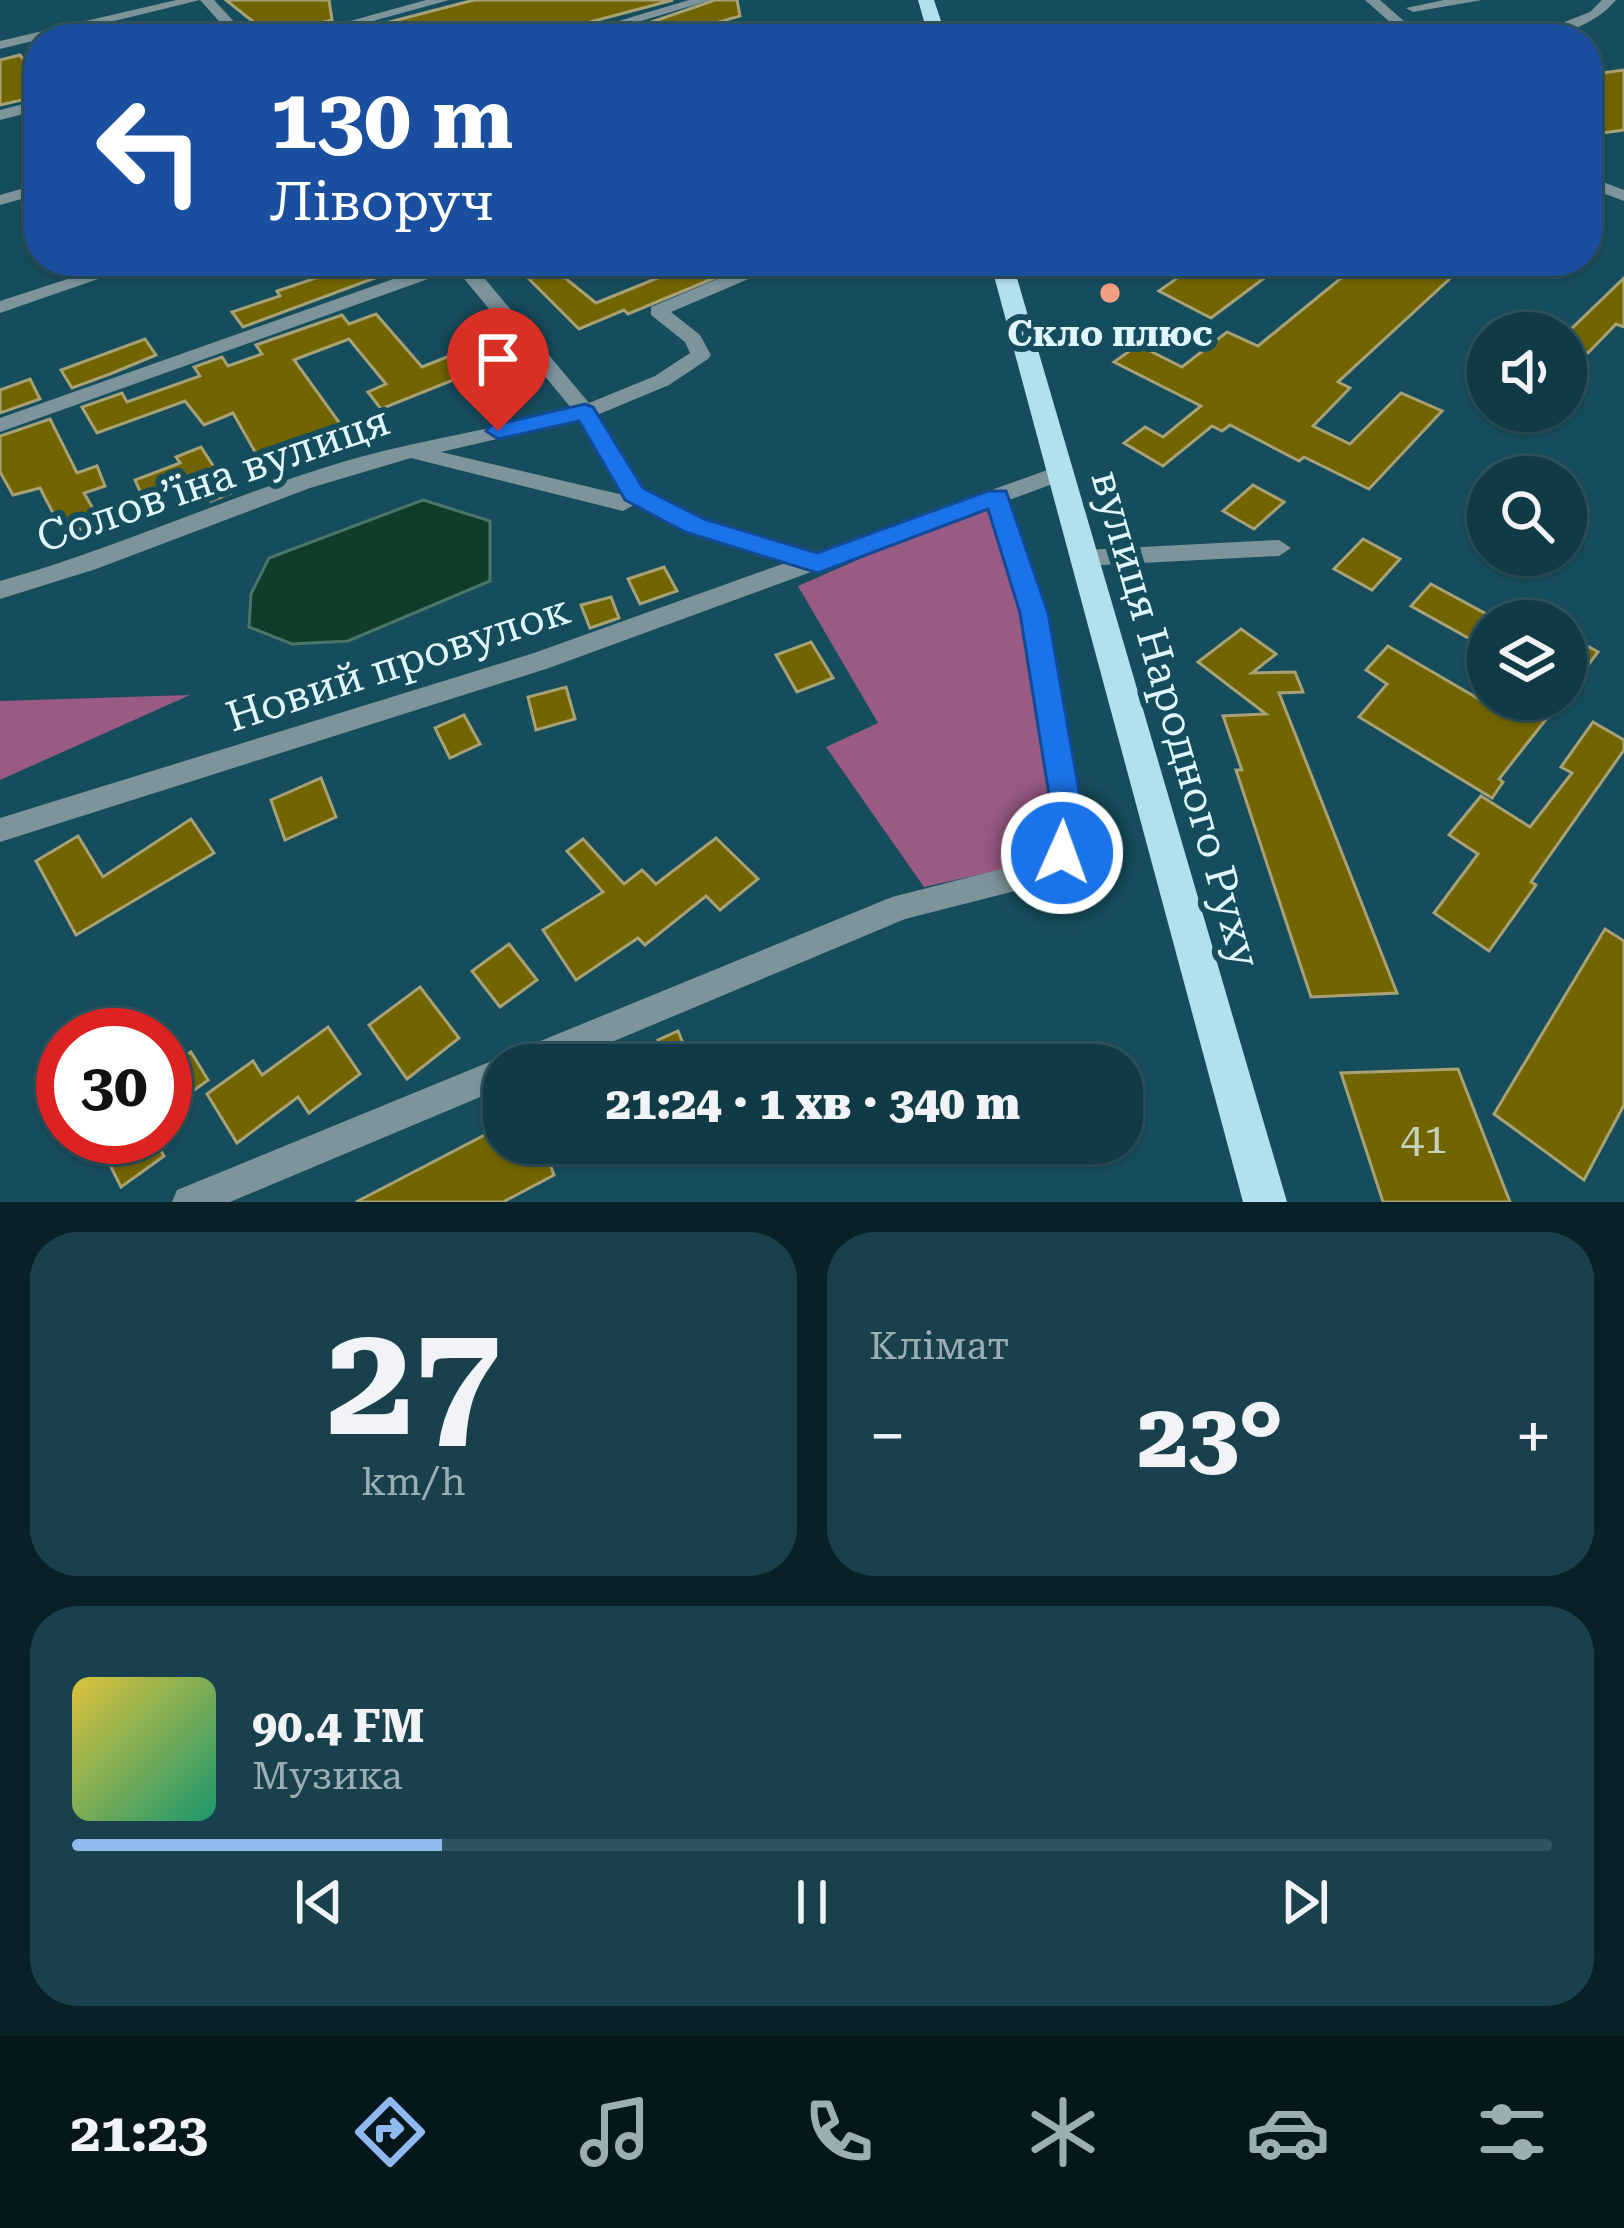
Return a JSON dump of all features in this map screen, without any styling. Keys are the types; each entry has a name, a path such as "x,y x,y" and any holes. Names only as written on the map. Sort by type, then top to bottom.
{"main road":[{"name":"вулиця Народного Руху","path":"1005,276 1265,1202"}],"street":[{"path":"90,24 193,0"},
{"path":"207,0 229,24"},
{"path":"350,24 442,0"},
{"path":"618,24 704,0"},
{"path":"1372,0 1400,24"},
{"path":"1413,8 1475,0"},
{"path":"1574,0 1624,11"},
{"path":"1563,24 1602,7"},
{"path":"0,307 95,276"},
{"path":"0,425 418,276"},
{"path":"472,276 585,412 634,494 694,526 818,563"},
{"name":"Соловʼїна вулиця","path":"0,590 62,574 347,467 585,412 683,370 701,355 693,339 658,311 740,276"},
{"path":"412,451 623,503 634,494"},
{"name":"Новий провулок","path":"0,830 540,661 1061,473"},
{"path":"570,1044 902,906 1023,876 1062,853 1070,826 1034,613 997,497"},
{"path":"1084,558 1279,548"},
{"path":"189,1202 483,1080"}],"shaded area":[{"path":"423,500 490,521 490,581 348,641 292,644 249,627 251,594 269,558"},
{"path":"993,507 1028,639 1058,818 1051,847 1000,870 924,887 826,747 878,723 798,586 949,520"},
{"path":"190,695 0,780 0,701"}],"building":[{"path":"226,0 329,0 332,20 256,24"},
{"path":"474,0 673,0 583,24 382,24"},
{"path":"715,0 737,0 740,16 712,24 646,24"},
{"path":"20,55 24,60 24,99 0,105 0,60"},
{"path":"1624,70 1624,130 1602,133 1602,73"},
{"path":"322,276 380,276 243,327 232,312 280,296 277,291"},
{"path":"526,276 563,276 596,303 663,276 719,276 628,314 624,310 579,329"},
{"path":"1180,276 1267,276 1211,318 1159,291"},
{"path":"1344,276 1453,276 1338,382 1350,388 1313,426 1350,444 1401,393 1442,411 1369,489 1304,457 1299,461 1230,425 1222,431 1212,426 1163,466 1124,443 1145,427 1163,437 1201,406 1114,362 1138,345 1182,367 1227,332 1258,346"},
{"path":"1624,278 1624,327 1616,324 1588,353 1587,314"},
{"path":"376,314 422,367 472,347 480,347 496,363 381,409 368,392 386,384 349,339 304,356 294,360 341,425 258,457 233,413 204,425 185,401 97,433 82,407 122,393 127,402 200,376 194,367 222,357 228,366 262,354 256,345 342,315 349,324"},
{"path":"145,339 156,355 110,374 72,388 61,370"},
{"path":"30,379 40,399 0,413 0,390"},
{"path":"50,419 77,473 97,466 105,486 84,493 100,521 65,536 40,488 13,495 0,472 0,436"},
{"path":"201,447 231,493 211,501 201,481 145,502 135,480 180,463 176,457"},
{"path":"1253,485 1284,502 1254,529 1223,511"},
{"path":"1363,539 1400,559 1372,590 1334,569"},
{"path":"664,567 677,591 640,604 628,579"},
{"path":"1431,584 1467,604 1467,637 1411,606"},
{"path":"611,597 619,618 590,628 581,605"},
{"path":"1241,629 1276,654 1252,673 1295,672 1303,692 1279,693 1397,993 1311,997 1236,770 1242,770 1223,716 1266,714 1198,662"},
{"path":"811,642 833,678 797,692 776,655"},
{"path":"1388,646 1467,692 1467,720 1545,720 1499,779 1503,782 1492,798 1359,717 1387,684 1366,670"},
{"path":"1587,646 1598,652 1587,666"},
{"path":"566,687 575,719 536,730 528,697"},
{"path":"464,715 480,744 450,758 435,728"},
{"path":"1593,722 1624,740 1624,750 1531,882 1536,885 1489,951 1434,913 1478,854 1449,835 1481,796 1530,827 1572,773 1561,767"},
{"path":"321,778 336,817 285,840 271,800"},
{"path":"191,819 214,853 76,935 36,861 78,836 103,877"},
{"path":"716,838 758,879 720,910 706,896 645,945 638,938 576,980 543,930 603,892 567,851 583,839 624,884 642,870 656,884"},
{"path":"1605,929 1624,941 1624,1105 1584,1180 1494,1114"},
{"path":"509,944 537,980 500,1007 472,971"},
{"path":"420,987 459,1038 407,1079 369,1025"},
{"path":"328,1027 360,1074 309,1113 298,1097 237,1143 207,1094 253,1061 262,1075"},
{"path":"678,1031 683,1044 660,1044 658,1040"},
{"path":"192,1054 208,1080 192,1092"},
{"path":"1458,1069 1510,1202 1383,1202 1341,1073"},
{"path":"483,1136 483,1164 550,1164 554,1175 503,1202 356,1202"},
{"path":"110,1164 153,1164 121,1187"}],"place":[{"name":"Скло плюс","path":"1110,293"}],"route":[{"path":"498,431 585,412 634,494 694,526 818,563 997,497 1034,613 1070,826 1062,853"}]}
